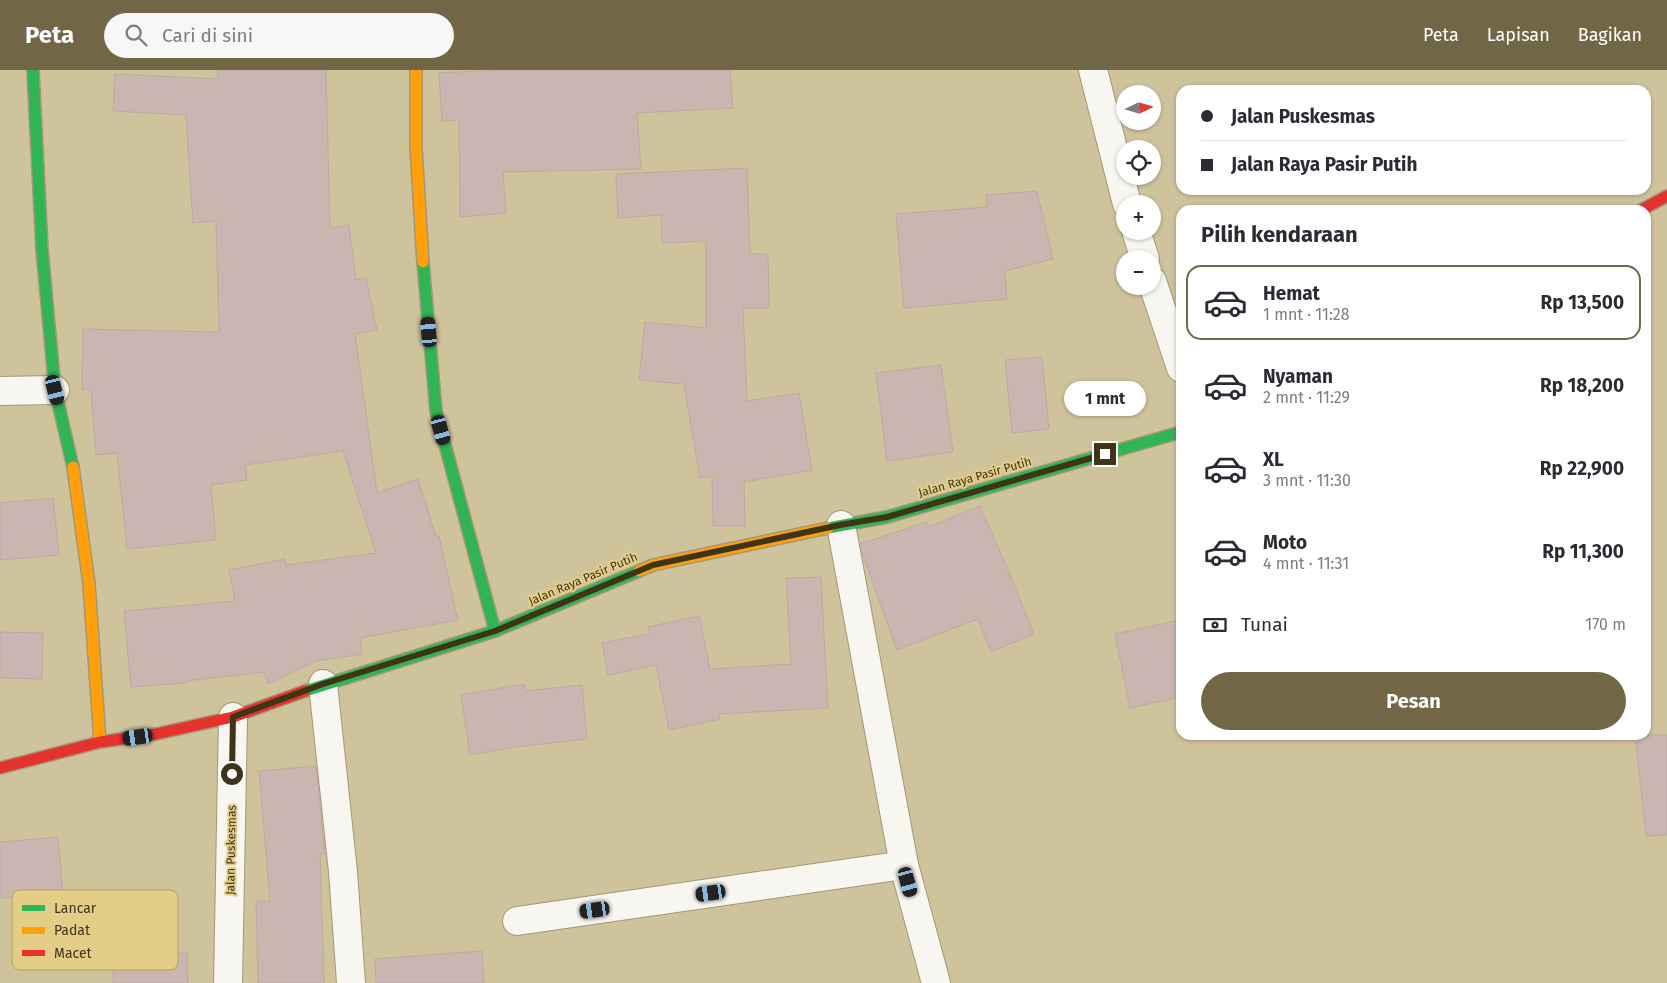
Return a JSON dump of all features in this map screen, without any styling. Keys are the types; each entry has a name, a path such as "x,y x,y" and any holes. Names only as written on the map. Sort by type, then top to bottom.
{"street":[{"path":"33,70 42,249 55,390 72,462 89,584 100,742"},
{"path":"416,70 416,148 419,215 436,412 495,631"},
{"path":"1093,70 1125,195"},
{"path":"1650,205 1667,196"},
{"path":"1157,295 1176,353"},
{"path":"0,390 55,390"},
{"name":"Jalan Raya Pasir Putih","path":"0,768 100,742 156,734 233,717 323,684 495,631 653,565 840,525 887,517 1176,433"},
{"path":"840,525 904,865 936,983"},
{"path":"323,684 343,872 351,983"},
{"name":"Jalan Puskesmas","path":"228,983 233,717"},
{"path":"517,921 904,865"}],"building":[{"path":"218,70 326,70 330,228 349,225 356,280 366,278 377,330 355,334 377,493 418,479 436,536 439,536 458,620 360,638 362,654 316,661 269,684 263,672 186,681 186,683 131,687 124,611 235,601 229,570 285,559 286,565 376,553 343,451 245,465 247,480 211,485 216,540 127,549 117,453 96,455 91,389 82,389 83,329 219,332 216,221 193,223 186,115 113,111 115,74 218,79"},
{"path":"502,70 730,70 733,108 637,113 641,169 503,172 506,213 460,217 459,120 442,121 439,73"},
{"path":"747,168 750,254 768,254 769,308 743,308 747,401 799,393 812,470 744,482 745,526 713,526 712,476 700,478 684,384 639,380 645,322 706,328 706,241 662,243 661,215 618,218 616,174"},
{"path":"1037,191 1053,259 1005,271 1007,299 904,308 896,214 987,207 986,195"},
{"path":"1042,357 1049,429 1012,433 1005,360"},
{"path":"941,365 953,452 887,461 876,373"},
{"path":"53,498 59,555 0,560 0,503"},
{"path":"980,506 1034,634 991,652 978,619 897,650 860,544 927,522 929,527"},
{"path":"821,577 828,708 719,714 720,719 669,730 656,665 608,675 602,643 649,634 648,627 699,616 710,669 791,664 786,578"},
{"path":"1176,621 1176,698 1130,708 1115,634"},
{"path":"0,632 43,633 42,679 0,678"},
{"path":"524,684 525,691 582,685 587,739 515,747 470,755 461,695"},
{"path":"1651,735 1667,735 1667,835 1646,836 1636,740 1651,740"},
{"path":"316,766 325,854 320,854 324,983 258,983 256,901 270,901 259,771"},
{"path":"58,837 63,890 12,890 12,897 0,898 0,842"},
{"path":"482,951 484,983 376,983 375,959"},
{"path":"178,953 187,953 188,983 113,983 113,970 178,970"}],"traffic: fast":[{"path":"33,70 42,249 55,390 73,467"},
{"path":"423,262 436,411 495,631"},
{"path":"828,528 887,517 1176,433"},
{"path":"305,691 495,631 639,571"}],"traffic: slow":[{"path":"416,70 416,148 423,262"},
{"path":"73,467 89,584 100,742"},
{"path":"639,571 653,565 828,528"}],"traffic: jam":[{"path":"1650,205 1667,196"},
{"path":"0,768 100,742 156,734 233,717 305,691"}],"route":[{"path":"232,774 233,717 323,684 495,631 653,565 840,525 887,517 1105,454"}]}
